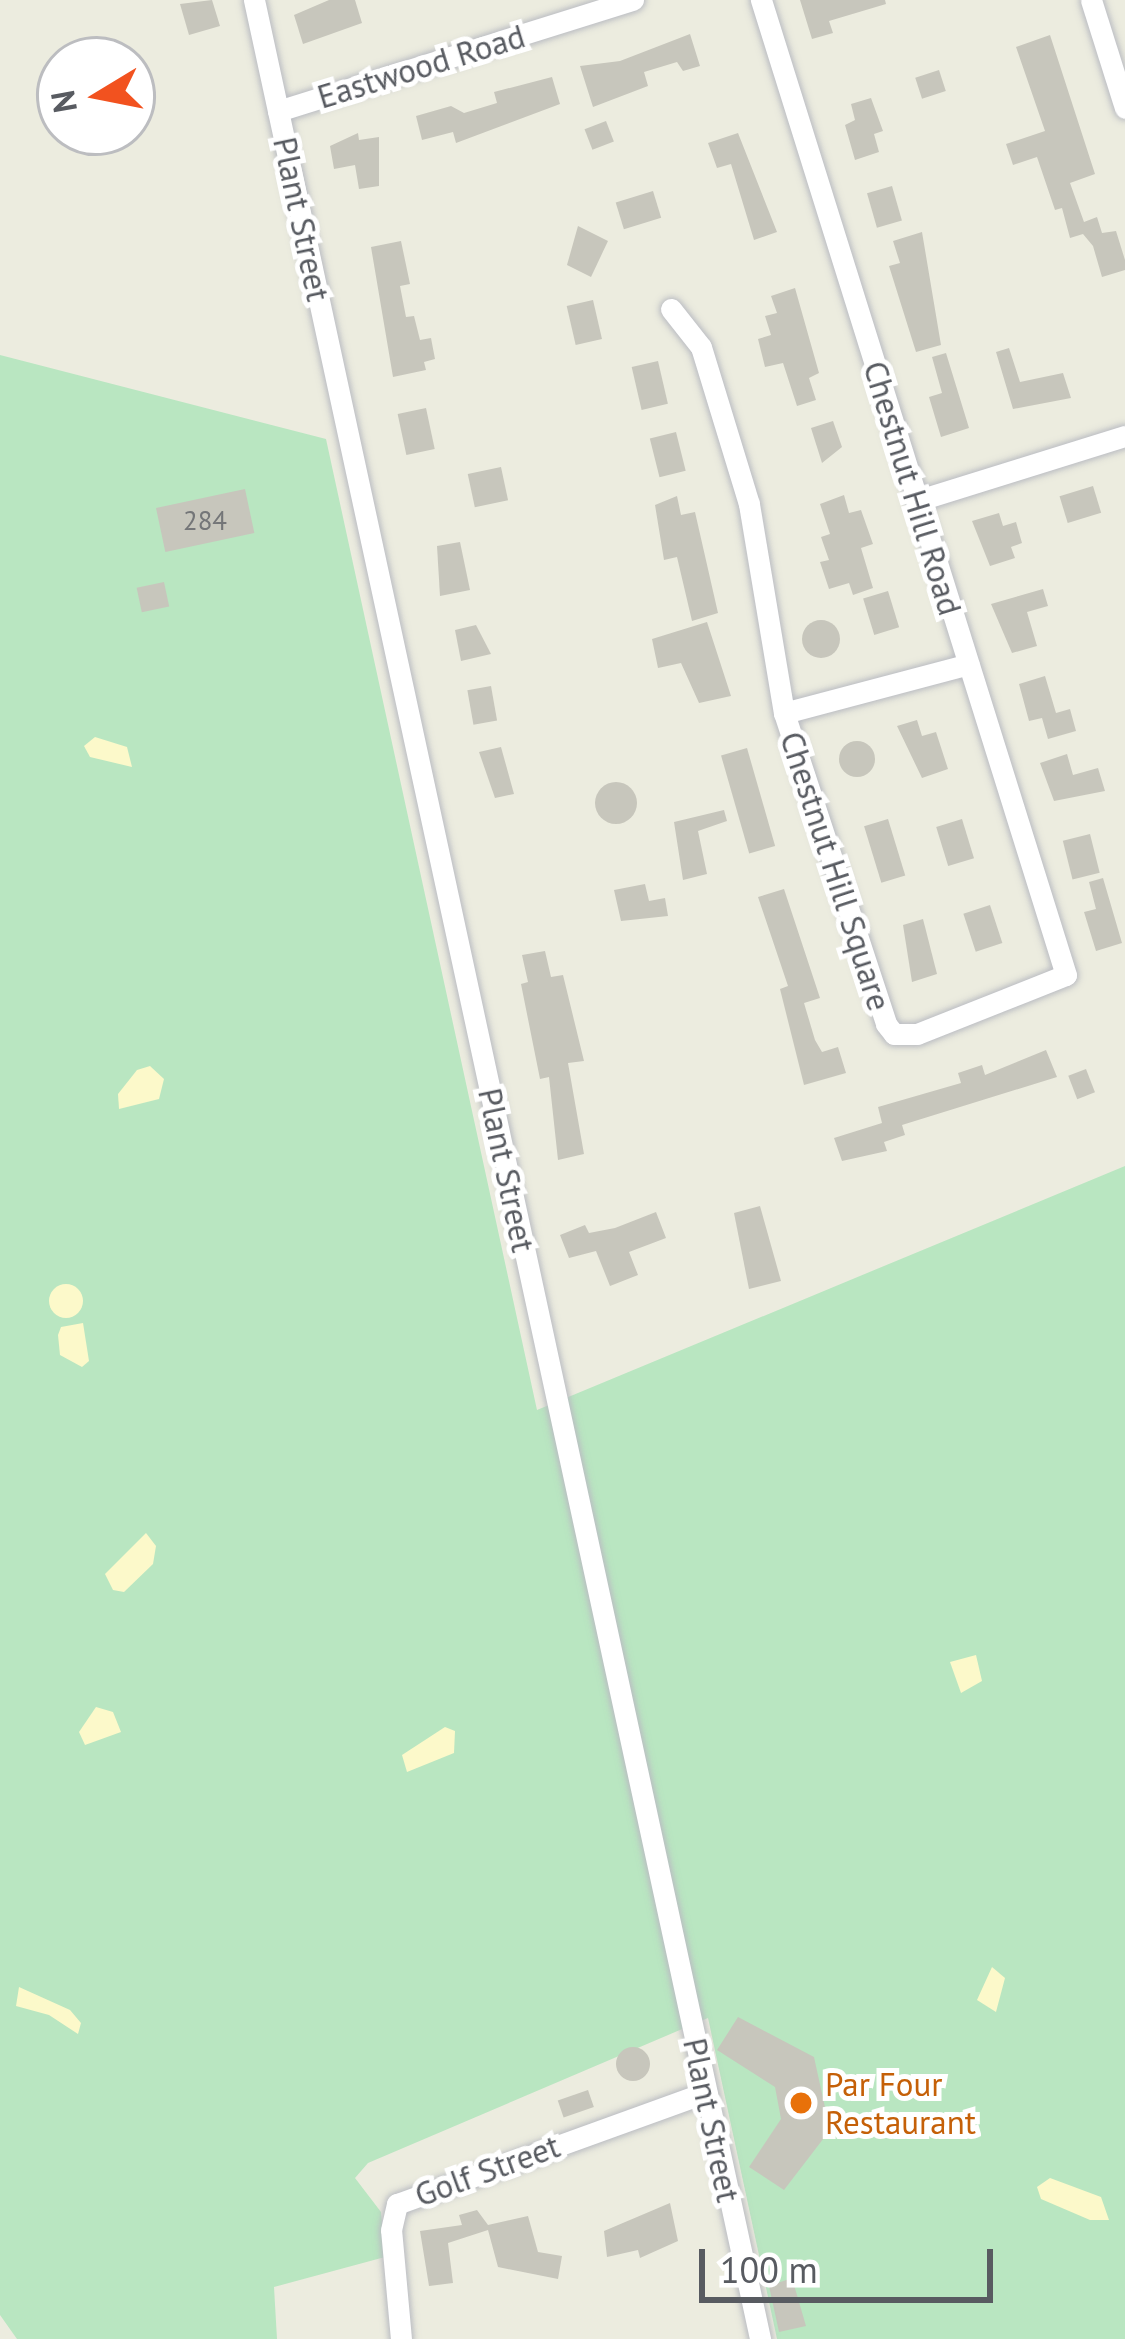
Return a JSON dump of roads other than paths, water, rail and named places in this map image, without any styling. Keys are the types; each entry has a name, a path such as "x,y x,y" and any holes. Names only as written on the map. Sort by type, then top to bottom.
{"street":[{"name":"Plant Street","path":"254,0 760,2339"},
{"name":"Eastwood Road","path":"278,111 579,8 634,0"},
{"name":"Chestnut Hill Road","path":"761,0 1066,975"},
{"path":"1091,0 1125,108"},
{"path":"671,309 701,347 749,504 784,713"},
{"path":"916,501 1125,436"},
{"name":"Chestnut Hill Square","path":"969,664 784,713 880,1011 894,1034 917,1034 1066,975"},
{"name":"Golf Street","path":"401,2339 391,2230 397,2204 706,2092"}],"place":[{"name":"Par Four Restaurant","path":"801,2103"}]}
